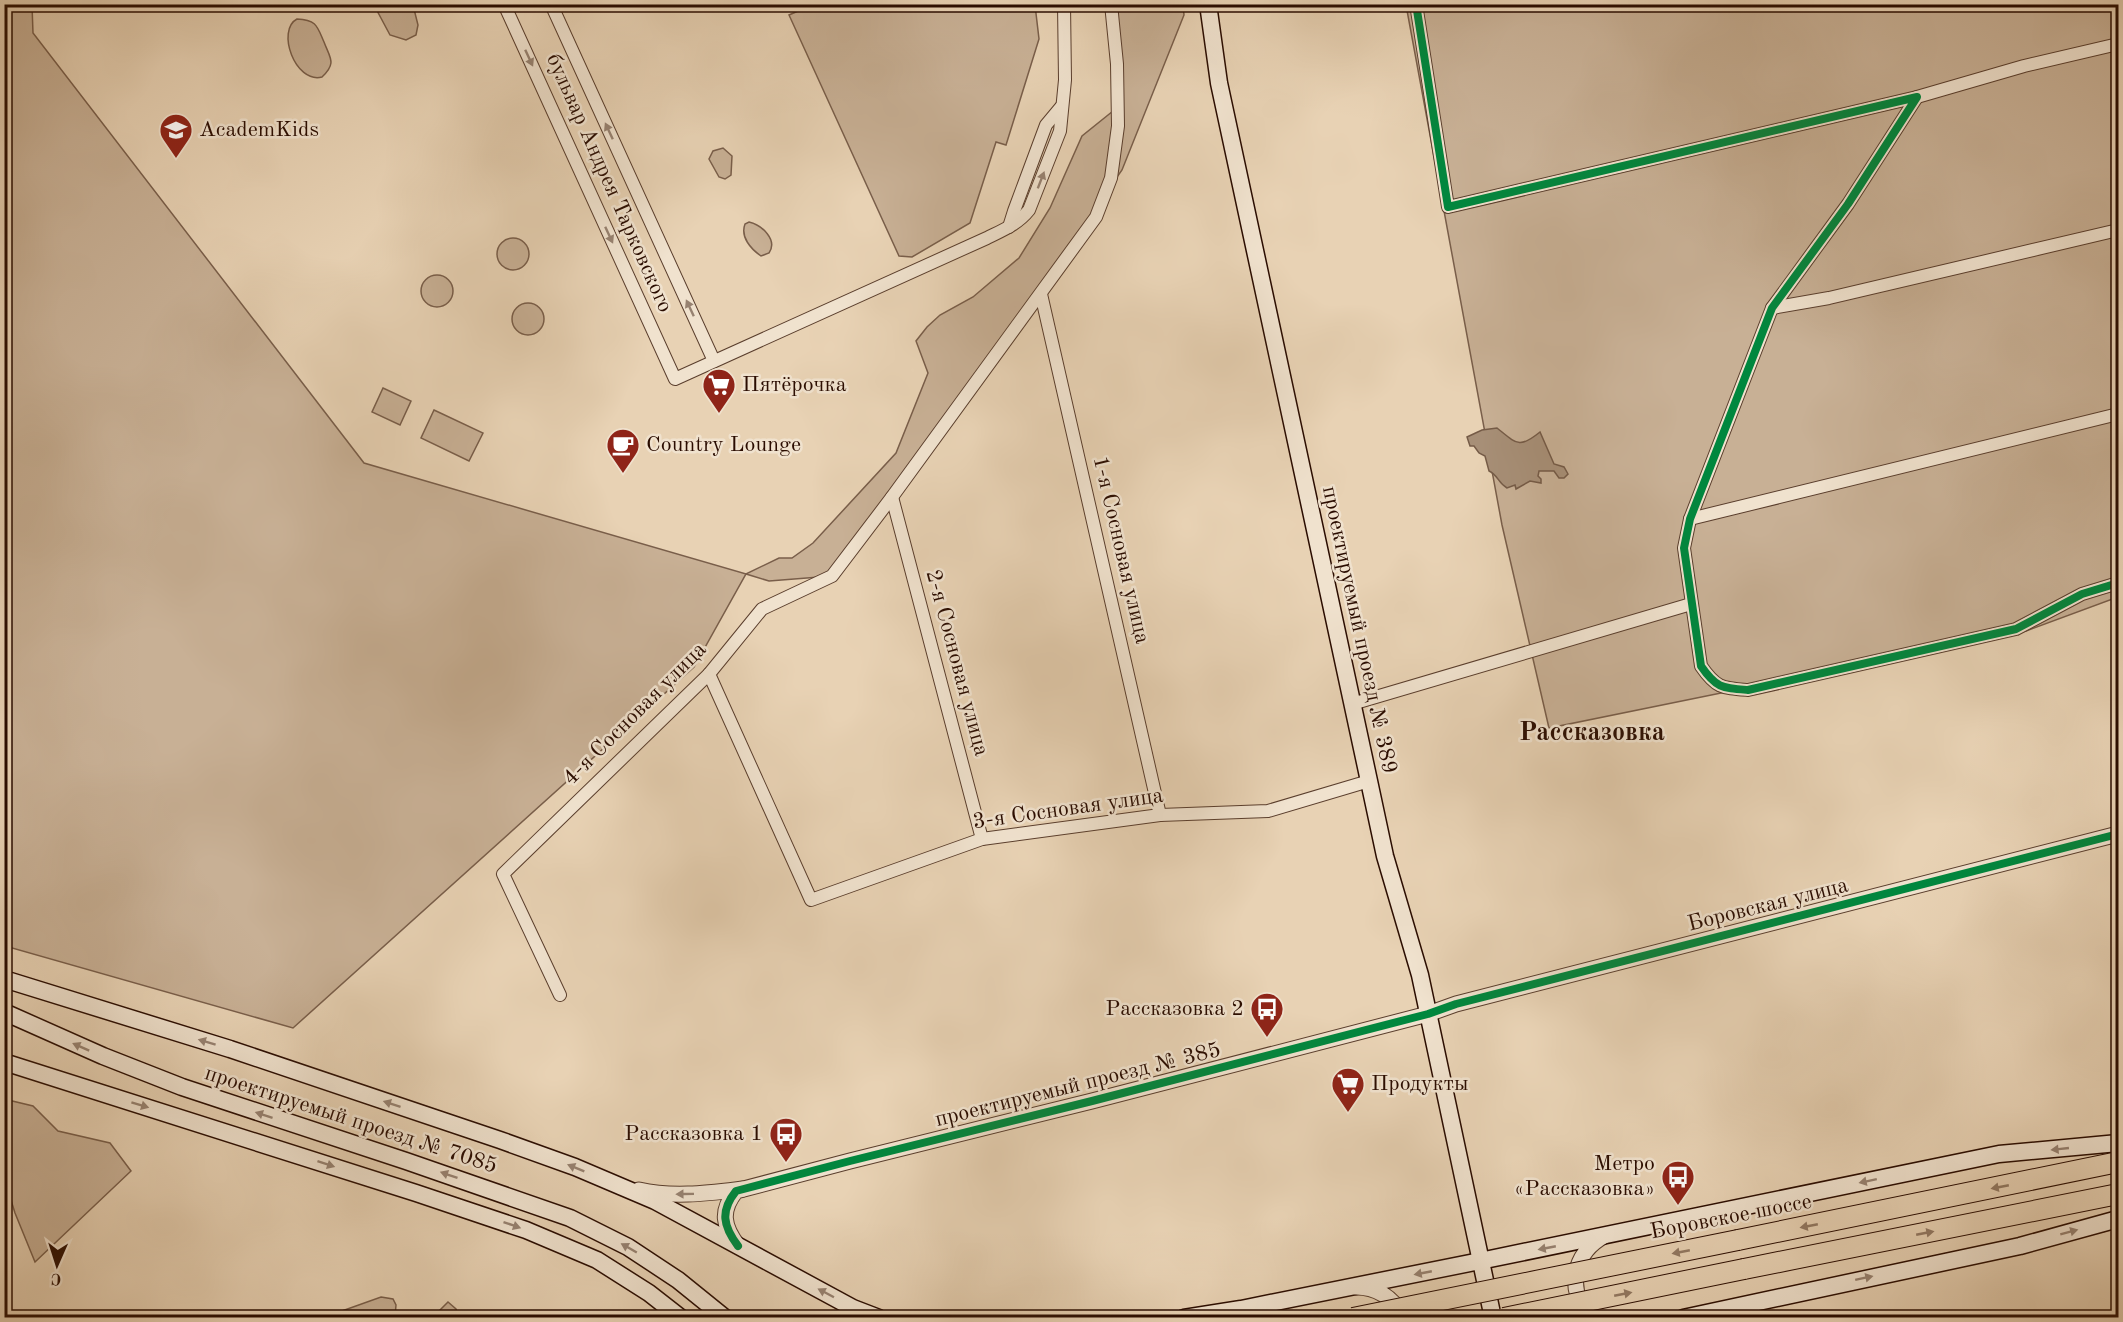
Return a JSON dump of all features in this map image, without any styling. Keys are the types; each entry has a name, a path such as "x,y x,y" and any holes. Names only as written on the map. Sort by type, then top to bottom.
{"main road":[{"name":"проектируемый проезд № 389","path":"1208,4 1219,82 1352,704 1385,856 1420,975 1493,1317"},
{"path":"4,979 230,1049 500,1140 615,1184 655,1201 854,1308 879,1317"},
{"name":"проектируемый проезд № 7085","path":"4,1012 103,1056 182,1087 570,1218 628,1247 678,1280 725,1317"},
{"path":"4,1062 416,1192 526,1230 597,1260 650,1293 681,1317"},
{"path":"1184,1317 1241,1309 1480,1262 1999,1154 2118,1143"},
{"name":"Боровское шоссе","path":"1353,1317 2118,1162"},
{"path":"1504,1317 2118,1194"},
{"path":"1683,1317 2020,1246 2118,1219"}],"street":[{"name":"бульвар Андрея Тарковского","path":"504,4 675,379 714,361 552,4"},
{"path":"714,361 1020,220 1029,210 1060,131 1065,80 1064,4"},
{"name":"4-я Сосновая улица","path":"560,995 504,874 709,674 762,609 832,576 1096,218 1111,178 1118,126 1111,4"},
{"path":"1416,4 1448,207 1917,97 2024,66 2118,44"},
{"path":"1917,97 1848,204 1772,308 1690,519 1684,548 1701,666 1712,682 1724,688 1748,690 2016,629 2082,594 2118,583"},
{"path":"1772,308 1829,298 2118,230"},
{"name":"1-я Сосновая улица","path":"1041,294 1160,815"},
{"path":"1690,519 2118,414"},
{"name":"2-я Сосновая улица","path":"892,497 982,839"},
{"path":"1352,704 1691,604"},
{"name":"3-я Сосновая улица","path":"709,674 811,900 982,839 1160,815 1268,811 1369,781"},
{"name":"Боровская улица","path":"1428,1014 1456,1004 2118,834"},
{"name":"проектируемый проезд № 385","path":"615,1184 666,1194 700,1194 740,1190 1428,1014"},
{"path":"738,1246 729,1233 725,1211 728,1201 740,1190"},
{"path":"1592,1317 1581,1305 1577,1295 1575,1275 1577,1265 1587,1248 1604,1236"},
{"path":"1348,1288 1358,1287 1378,1291 1394,1303 1403,1317"}],"shaded area":[{"path":"4,5 32,5 33,33 364,463 746,574 694,667 293,1028 5,946"},
{"path":"374,5 413,5 418,25 416,35 406,40 390,35"},
{"path":"812,5 1035,5 1039,39 1006,145 996,142 970,223 912,257 899,256 789,15"},
{"path":"1118,5 1183,5 1184,15 1122,170 903,484 832,576 769,581 746,574 779,558 792,558 813,543 896,453 928,373 916,341 940,315 973,297 1019,258 1050,208 1082,136 1118,107"},
{"path":"1406,5 2118,5 2118,597 2026,631 1549,728 1502,525"},
{"path":"297,19 312,22 322,36 331,64 322,77 312,77 304,72 292,55 288,34 291,25"},
{"path":"723,148 732,156 731,175 725,179 719,177 709,159 713,151"},
{"path":"749,222 759,226 770,238 769,253 761,256 747,242 744,229 745,224"},
{"path":"513,238 525,242 529,254 525,266 513,270 501,266 497,254 501,242"},
{"path":"437,275 449,279 453,291 449,303 437,307 425,303 421,291 425,279"},
{"path":"528,303 540,307 544,319 540,331 528,335 516,331 512,319 516,307"},
{"path":"383,388 411,401 400,425 372,412"},
{"path":"434,410 483,433 469,461 421,438"},
{"path":"1497,428 1518,442 1527,441 1540,432 1554,464 1564,467 1568,474 1564,478 1559,478 1554,471 1539,471 1538,476 1541,483 1530,481 1516,489 1515,485 1507,488 1489,471 1485,456 1479,453 1474,446 1470,446 1467,437 1482,430"},
{"path":"4,1099 33,1106 58,1131 110,1143 131,1171 35,1262 5,1181"},
{"path":"381,1297 393,1299 396,1305 395,1317 325,1317"},
{"path":"448,1302 456,1309 459,1317 433,1317"}],"cycle path":[{"path":"1416,4 1448,207 1917,97 1848,204 1772,308 1690,519 1684,548 1701,666 1711,679 1720,686 1748,690 2016,629 2082,594 2118,583"},
{"path":"738,1246 729,1232 725,1218 727,1205 736,1191 1092,1101 1428,1014 1456,1004 2118,834"}],"place":[{"name":"AcademKids","path":"176,159"},
{"name":"Пятёрочка","path":"719,414"},
{"name":"Country Lounge","path":"623,474"},
{"name":"Рассказовка 2","path":"1267,1038"},
{"name":"Продукты","path":"1348,1113"},
{"name":"Рассказовка 1","path":"786,1163"},
{"name":"Метро «Рассказовка»","path":"1678,1206"}],"district":[{"name":"Рассказовка","path":"1592,733"}]}
